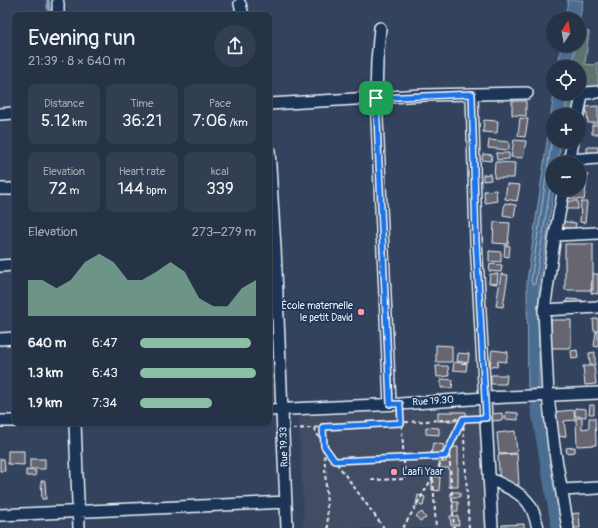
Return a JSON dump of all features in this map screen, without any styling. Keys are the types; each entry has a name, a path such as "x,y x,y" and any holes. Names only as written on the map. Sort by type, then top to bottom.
{"street":[{"path":"58,3 58,12"},
{"path":"240,4 242,12"},
{"path":"380,28 376,98 395,404"},
{"path":"579,108 583,94 598,92"},
{"path":"272,104 376,98 527,93"},
{"path":"472,94 476,240 492,528"},
{"path":"0,114 12,113"},
{"path":"586,160 598,158"},
{"path":"0,190 12,189"},
{"path":"563,196 555,235 544,310 548,396 568,528"},
{"path":"555,235 598,233"},
{"name":"Rue 19.33","path":"272,248 274,328 283,410 287,528"},
{"path":"0,266 12,265"},
{"path":"544,310 598,307"},
{"path":"0,339 12,338"},
{"name":"Rue 19.30","path":"272,410 598,393"},
{"path":"0,421 12,421"},
{"path":"75,426 80,528"},
{"path":"489,478 524,499 529,504 538,528"},
{"path":"562,490 598,488"},
{"path":"0,515 286,502"}],"path":[{"path":"371,480 405,479 401,423 395,404"},
{"path":"284,430 486,418"},
{"path":"403,528 449,449 463,419"},
{"path":"463,419 469,528"},
{"path":"323,427 328,528"},
{"path":"314,428 324,446 384,528"},
{"path":"449,449 454,528"},
{"path":"335,461 449,456"},
{"path":"433,478 436,528"}],"shaded area":[{"name":"Laafi Yaar","path":"483,408 489,528 304,528 299,417"}],"green space":[{"path":"586,31 589,32 586,60 573,60 574,52 586,52"},
{"path":"598,62 598,87 586,88 586,64 593,65"},
{"path":"567,100 578,100 576,108 566,108"}],"water":[{"path":"568,0 583,0 581,12 566,12"},
{"path":"560,52 574,52 573,60 559,60"},
{"path":"553,100 567,100 566,108 552,108"},
{"path":"546,148 560,148 559,156 546,156 546,196 553,196 539,286 539,389 528,389 527,281"}],"building":[{"path":"512,101 526,101 526,116 512,115"},
{"path":"598,106 598,123 588,123 586,107"},
{"path":"520,118 528,119 525,137 518,136"},
{"path":"484,120 498,121 497,133 483,132"},
{"path":"592,125 598,125 598,134 592,134"},
{"path":"489,140 509,142 509,150 488,148"},
{"path":"514,140 526,141 523,158 511,157"},
{"path":"587,147 598,147 598,154 587,154"},
{"path":"496,153 509,153 509,159 497,160"},
{"path":"483,154 492,155 491,161 482,160"},
{"path":"495,162 515,163 514,178 494,178"},
{"path":"490,174 491,180 483,181 483,175"},
{"path":"586,175 588,175 586,188"},
{"path":"507,184 520,185 517,201 505,199"},
{"path":"496,190 497,201 485,203 484,191"},
{"path":"566,196 585,196 584,200 566,198"},
{"path":"566,201 578,201 578,209 566,209"},
{"path":"581,202 587,202 585,223 580,222"},
{"path":"505,203 516,205 514,217 503,215"},
{"path":"560,221 576,223 575,229 559,227"},
{"path":"494,222 510,223 508,244 493,243"},
{"path":"565,244 593,244 593,290 565,290"},
{"path":"505,245 510,246 509,257 504,256"},
{"path":"489,251 501,252 501,262 489,261"},
{"path":"490,264 502,265 501,272 489,271"},
{"path":"490,274 498,274 497,284 489,283"},
{"path":"501,274 508,275 503,307 496,306"},
{"path":"592,274 598,274 598,294 591,293"},
{"path":"567,299 582,300 582,307 566,306"},
{"path":"593,319 598,319 598,331 594,331"},
{"path":"551,320 571,320 571,348 551,348"},
{"path":"596,332 598,332 598,347 594,346"},
{"path":"436,345 452,346 452,362 436,362"},
{"path":"492,350 508,352 506,362 498,361 497,367 490,366"},
{"path":"577,350 578,358 572,359 571,351"},
{"path":"595,352 595,365 590,365 589,353"},
{"path":"458,353 469,354 468,363 457,361"},
{"path":"454,362 467,364 466,371 453,370"},
{"path":"436,366 448,366 449,376 437,377"},
{"path":"583,366 594,366 596,384 585,385"},
{"path":"491,375 507,375 506,384 491,384"},
{"path":"441,379 453,380 452,388 441,388"},
{"path":"590,405 594,405 594,414 589,414"},
{"path":"575,408 586,409 586,417 575,416"},
{"path":"574,410 575,420 564,421 566,436 554,437 552,412"},
{"path":"438,412 466,412 466,421 438,421"},
{"path":"506,412 518,413 518,420 505,419"},
{"path":"502,413 503,420 493,421 492,414"},
{"path":"576,418 582,418 582,429 589,428 589,418 595,418 596,445 577,446"},
{"path":"426,427 439,428 439,435 426,434"},
{"path":"515,431 517,453 499,454 497,433"},
{"path":"433,443 444,445 442,456 431,454"},
{"path":"446,447 458,447 458,487 449,487 449,468 439,468 439,462 446,462"},
{"path":"575,447 575,452 567,453 566,448"},
{"path":"8,451 24,451 24,465 8,464"},
{"path":"517,454 519,485 500,486 498,455"},
{"path":"0,459 4,459 5,471 0,471"},
{"path":"30,459 45,459 45,469 30,469"},
{"path":"26,470 36,471 35,476 26,476"},
{"path":"432,476 440,477 439,491 432,490"},
{"path":"41,481 45,481 46,499 42,499"},
{"path":"451,492 460,492 460,497 451,497"},
{"path":"418,495 425,497 423,506 416,505"},
{"path":"453,502 458,502 458,511 452,511"},
{"path":"422,512 426,518 420,521 416,516"},
{"path":"579,513 580,528 571,528 570,514"},
{"path":"450,516 458,516 459,525 451,525"},
{"path":"524,524 524,528 502,528 502,525"}],"waterway":[{"path":"48,0 49,12"},
{"path":"536,407 557,528"}],"place":[{"name":"École maternelle le petit David","path":"361,312"},
{"name":"Laafi Yaar","path":"394,472"}],"route":[{"path":"472,94 476,240 486,418 463,419 445,456 335,461 324,446 323,427 401,423 400,404 390,404 376,98 472,94"}]}
